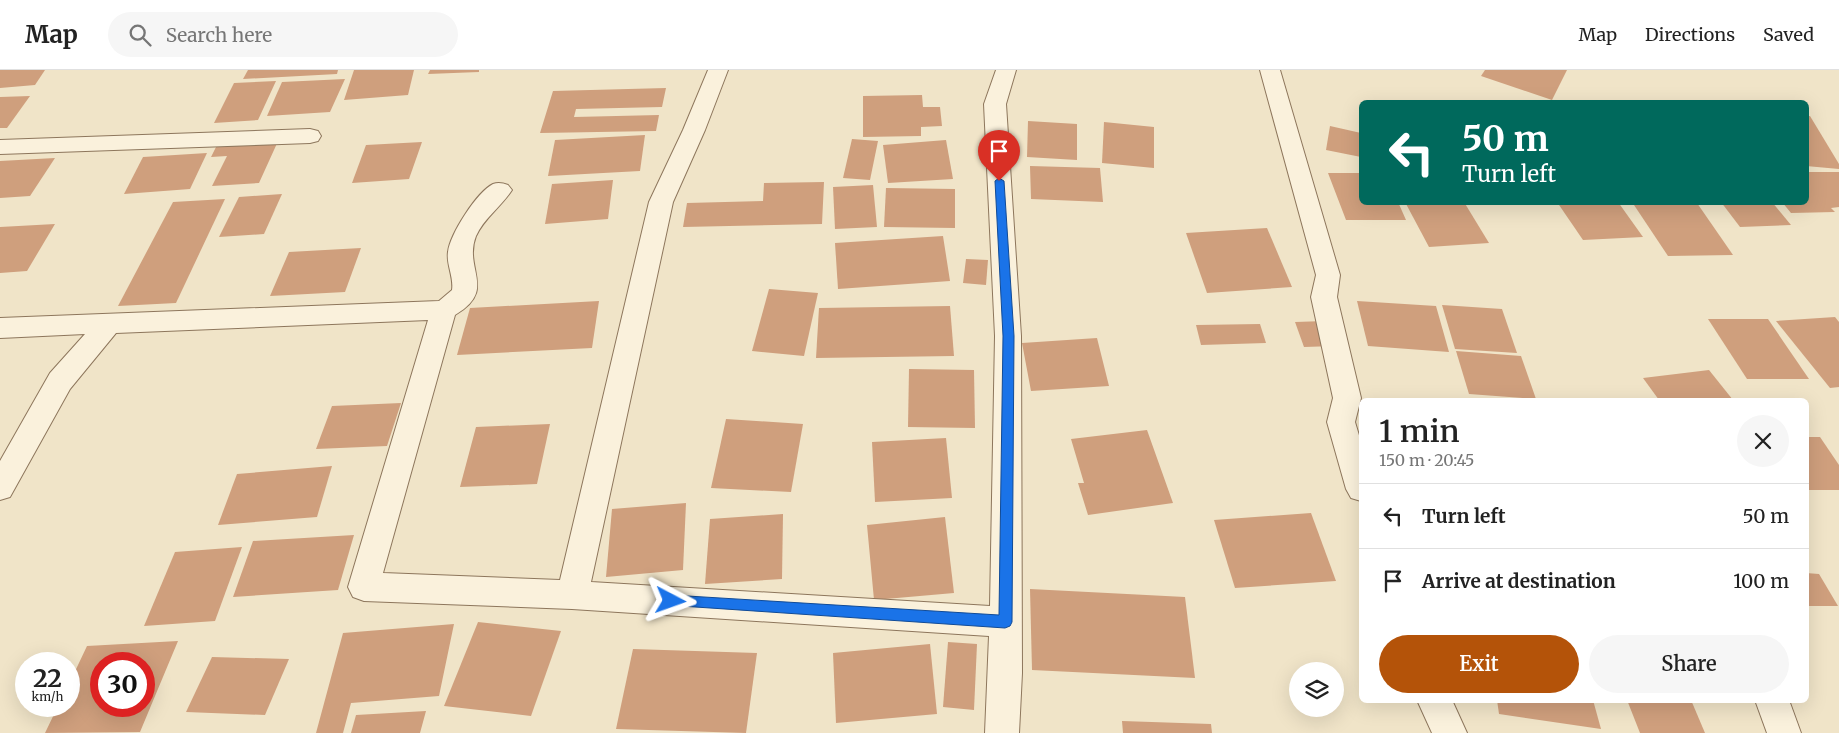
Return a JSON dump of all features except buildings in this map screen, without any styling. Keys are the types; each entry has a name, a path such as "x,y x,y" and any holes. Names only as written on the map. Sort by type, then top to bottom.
{"street":[{"path":"572,595 661,202 694,130 718,70"},
{"path":"1002,733 1008,336 995,104 1006,70"},
{"path":"1270,70 1328,275 1324,296 1347,398 1341,422 1359,482"},
{"path":"0,147 310,136"},
{"path":"0,328 444,310 458,302 466,290 467,279 459,252 466,234 479,210 500,190"},
{"path":"444,310 364,587 572,595 1005,622"},
{"path":"0,488 60,381 108,324"},
{"path":"1435,703 1450,733"},
{"path":"1773,703 1784,733"}],"route":[{"path":"671,601 1005,622 1008,336 999,181"}]}
